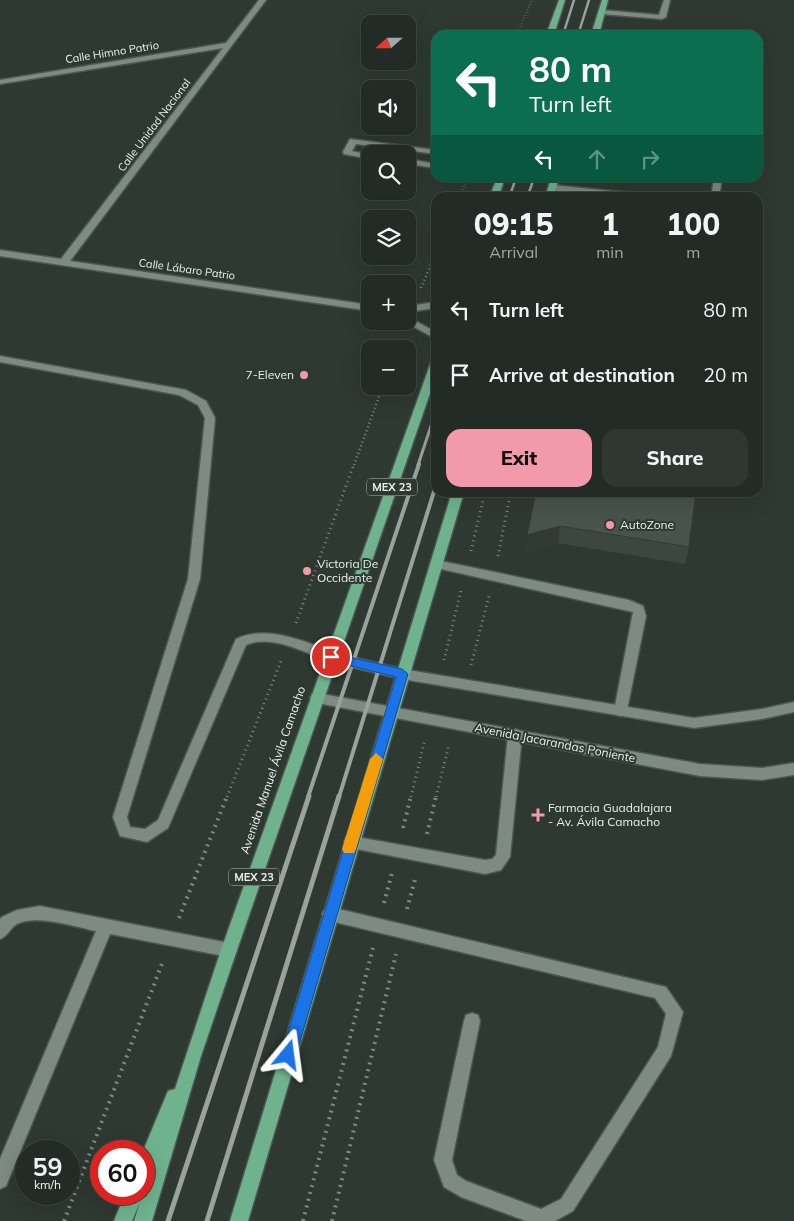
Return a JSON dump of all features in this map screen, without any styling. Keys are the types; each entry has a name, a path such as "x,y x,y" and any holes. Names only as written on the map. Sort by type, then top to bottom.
{"main road":[{"path":"552,30 562,0"},
{"path":"597,30 605,0"},
{"path":"551,192 553,182"},
{"name":"Avenida Manuel Ávila Camacho","path":"143,1221 193,1056 229,950 431,376"},
{"path":"239,1221 390,712 456,497"},
{"path":"155,1144 193,1056"},
{"path":"123,1221 130,1205"}],"street":[{"name":"Calle Unidad Nacional","path":"63,263 263,0"},
{"path":"602,12 662,17 667,0"},
{"name":"Calle Himno Patrio","path":"0,82 229,45"},
{"path":"361,155 347,152 354,141 384,145"},
{"path":"416,149 431,151"},
{"path":"416,163 431,165"},
{"path":"552,188 592,192"},
{"name":"Calle Lábaro Patrio","path":"0,253 361,307"},
{"path":"416,308 431,306"},
{"path":"416,325 431,333"},
{"path":"0,359 182,392 202,403 210,418 194,579 120,817 125,832 147,836 163,824 241,642 247,637 256,636 402,674 694,723 762,714 794,707"},
{"path":"436,564 629,605 639,609 640,616 621,711"},
{"name":"Avenida Jacarandas Poniente","path":"317,698 700,770 762,774 794,768"},
{"path":"351,842 485,867 496,865 503,857 515,735"},
{"path":"0,932 3,926 16,916 40,913 229,950"},
{"path":"330,914 660,992 675,1012 664,1050 567,1206 542,1218 461,1188 450,1180 443,1160 472,1021"},
{"path":"0,1180 106,926"}],"path":[{"path":"519,30 532,0"},
{"path":"64,1221 171,939 288,644 380,395"}],"building":[{"name":"AutoZone","path":"535,497 695,497 689,547 560,526 527,535"}],"railway":[{"path":"565,30 574,0"},
{"path":"580,30 589,0"},
{"path":"511,192 515,182"},
{"path":"529,192 533,182"},
{"path":"418,465 431,426"},
{"path":"308,797 419,464"},
{"path":"339,797 432,497"},
{"path":"168,1221 309,796"},
{"path":"207,1221 339,796"}],"slow traffic":[{"path":"349,849 376,759"}],"place":[{"name":"7-Eleven","path":"304,375"},
{"name":"AutoZone","path":"610,525"},
{"name":"Victoria De Occidente","path":"307,571"},
{"name":"Farmacia Guadalajara - Av. Ávila Camacho","path":"538,815"}],"route":[{"path":"288,1055 402,674 331,657"}]}
